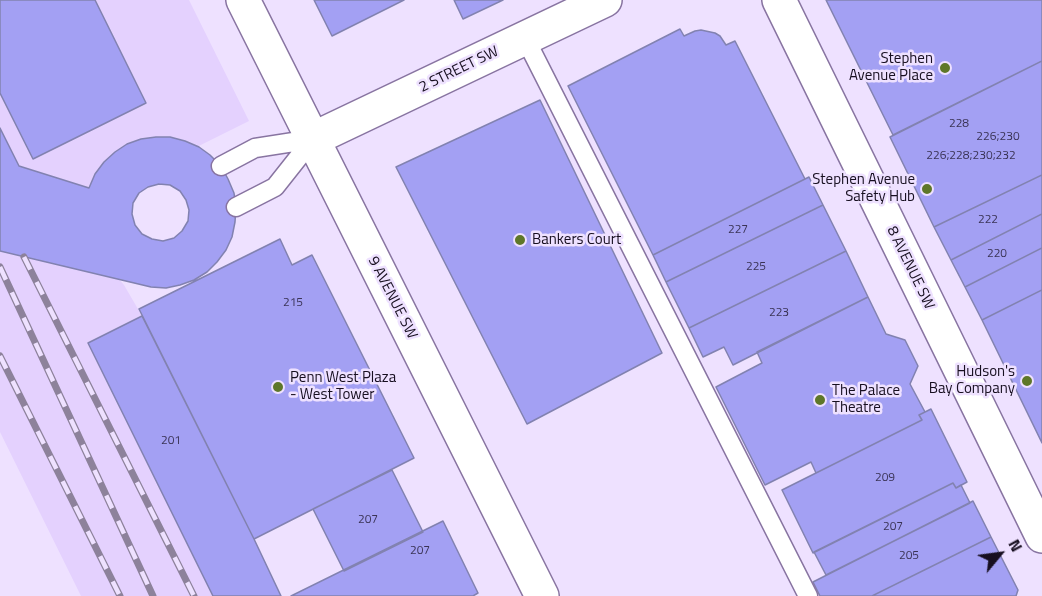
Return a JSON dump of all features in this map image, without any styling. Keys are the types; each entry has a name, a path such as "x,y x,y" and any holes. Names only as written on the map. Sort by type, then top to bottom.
{"street":[{"name":"9 AVENUE SW","path":"243,0 542,596"},
{"name":"2 STREET SW","path":"313,139 605,0"},
{"name":"8 AVENUE SW","path":"779,0 1042,536"}],"lane":[{"path":"525,38 807,596"},
{"path":"221,166 255,148 313,139"},
{"path":"236,207 275,187 313,139"}],"shaded area":[{"path":"0,0 189,0 249,121 62,214 124,285 142,316 88,343 213,596 81,596 0,432"}],"building":[{"path":"0,0 95,0 146,103 33,159 0,93"},
{"path":"314,0 404,0 332,36"},
{"path":"454,0 503,0 463,19"},
{"name":"Stephen Avenue Place","path":"826,0 1042,0 1042,61 893,135"},
{"path":"680,29 684,36 701,30 720,36 726,45 735,41 805,179 653,255 568,86"},
{"path":"1042,61 1042,175 934,227 890,137"},
{"name":"Bankers Court","path":"540,100 662,353 527,424 396,167"},
{"path":"0,128 19,166 89,188 104,162 127,144 156,137 170,137 185,141 199,147 221,166 234,193 235,222 226,250 207,272 180,285 166,288 151,287 0,251","holes":["159,184 170,185 180,191 186,200 189,210 188,221 174,238 163,241 152,239 142,234 135,225 132,214 133,203 139,193 148,187"]},
{"path":"1042,175 1042,214 951,260 934,227"},
{"path":"809,177 823,205 666,282 653,255"},
{"path":"823,205 846,251 689,328 666,282"},
{"path":"1042,214 1042,248 965,287 951,260"},
{"name":"Penn West Plaza - West Tower","path":"280,239 292,265 312,255 414,458 254,539 139,309"},
{"path":"1042,248 1042,290 982,320 965,287"},
{"path":"846,251 868,297 733,365 724,347 703,357 689,328"},
{"name":"Hudson's Bay Company","path":"1042,290 1042,443 982,320"},
{"name":"The Palace Theatre","path":"868,297 886,334 905,340 918,366 910,384 925,412 919,415 922,420 816,473 811,462 765,485 716,387 762,363 757,352"},
{"path":"142,316 281,596 213,596 88,343"},
{"path":"931,409 967,482 956,488 953,483 813,553 782,490 922,420 919,415"},
{"path":"392,470 423,532 344,571 313,509"},
{"path":"953,483 956,488 961,485 970,503 826,575 814,552"},
{"path":"973,501 991,537 872,596 820,596 813,582"},
{"path":"443,521 478,593 473,596 291,596"},
{"path":"991,537 1018,590 1016,596 872,596"}],"railway":[{"path":"24,257 194,596"},
{"path":"0,267 153,596"},
{"path":"0,356 120,596"}],"place":[{"name":"Stephen Avenue Place","path":"945,68"},
{"name":"Stephen Avenue Safety Hub","path":"927,189"},
{"name":"Bankers Court","path":"520,240"},
{"name":"Hudson's Bay Company","path":"1027,381"},
{"name":"Penn West Plaza - West Tower","path":"278,387"},
{"name":"The Palace Theatre","path":"820,400"}]}
